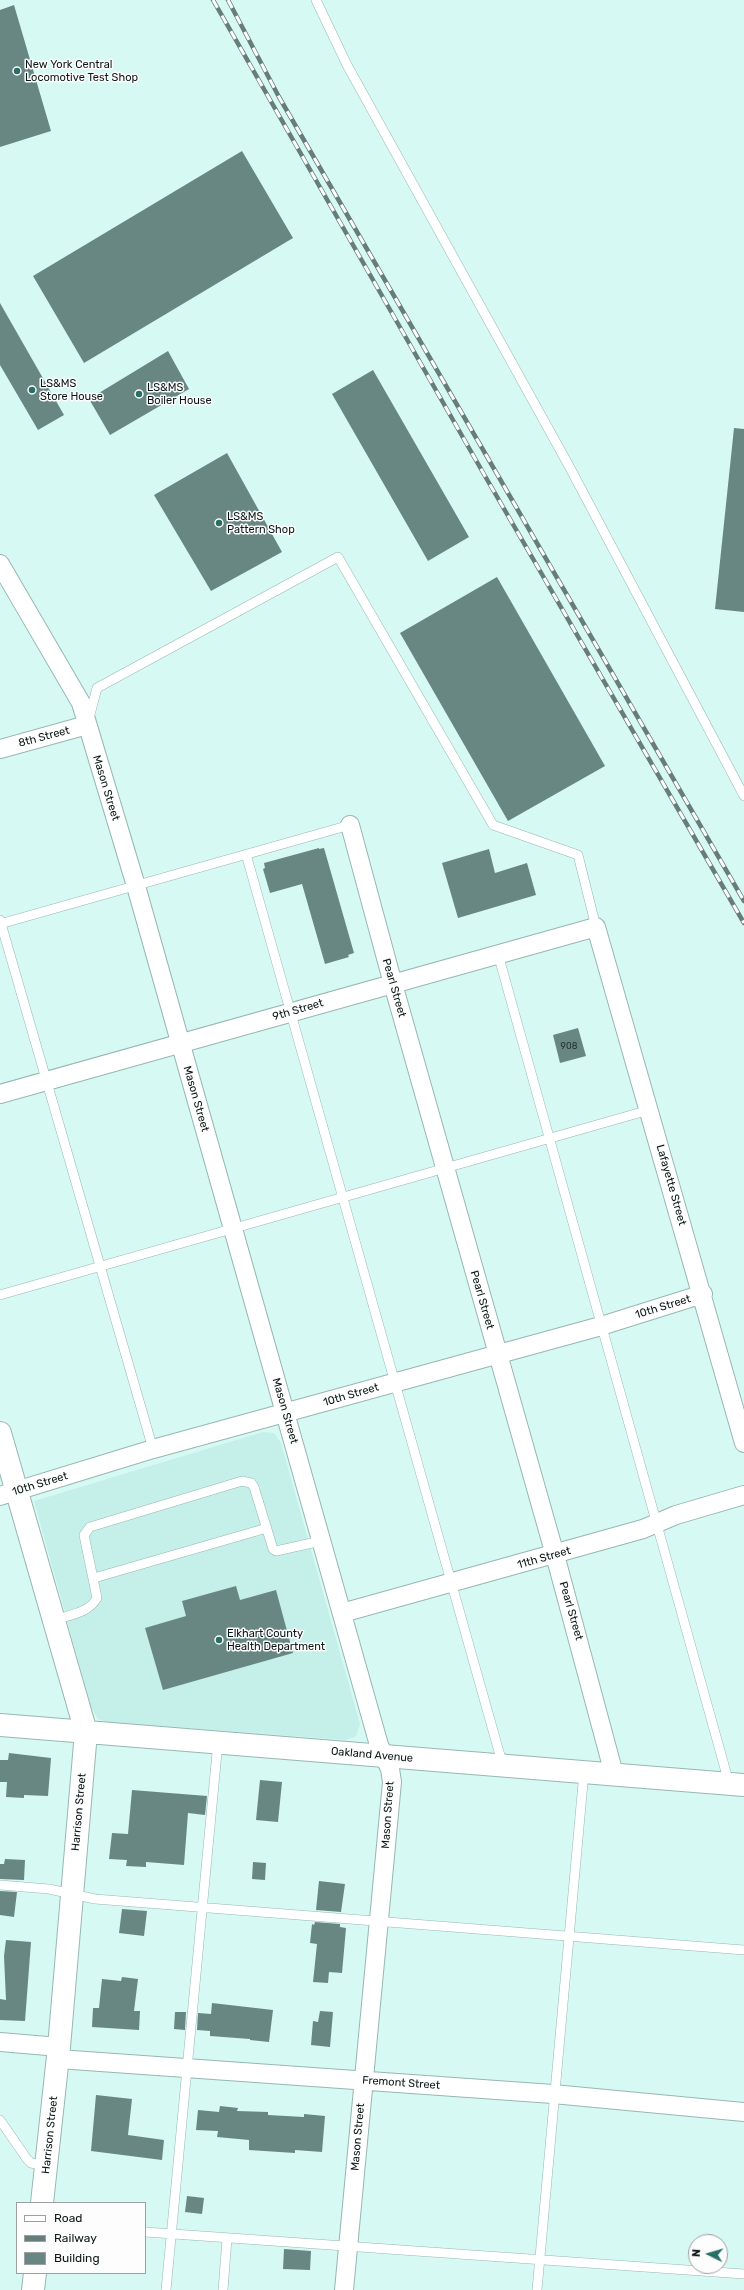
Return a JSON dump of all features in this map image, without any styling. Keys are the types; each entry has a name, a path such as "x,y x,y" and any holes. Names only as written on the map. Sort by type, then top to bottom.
{"street":[{"name":"Mason Street","path":"0,564 81,703 136,886 379,1745 386,1756 392,1782 344,2290"},
{"name":"8th Street","path":"0,749 87,725"},
{"name":"Pearl Street","path":"350,825 392,984 555,1555 614,1774"},
{"name":"9th Street","path":"0,1094 596,927"},
{"name":"Lafayette Street","path":"596,927 744,1442"},
{"name":"10th Street","path":"8,1493 153,1449 601,1326 702,1294"},
{"name":"Harrison Street","path":"0,1433 8,1493 54,1620 86,1732 58,2053 42,2202"},
{"name":"11th Street","path":"342,1613 555,1555 643,1529 676,1515 744,1495"},
{"name":"Oakland Avenue","path":"0,1725 736,1784"},
{"name":"Fremont Street","path":"0,2042 58,2053 187,2068 553,2094 744,2112"},
{"path":"33,2290 35,2274"}],"lane":[{"path":"316,0 347,65 568,466 744,796"},
{"path":"87,725 97,688 338,557 493,826 578,855 596,927"},
{"path":"153,1449 0,922 136,886 350,825"},
{"path":"246,854 503,1766"},
{"path":"498,954 657,1523 736,1784"},
{"path":"0,1295 649,1110"},
{"path":"54,1620 88,1609 93,1605 97,1598 84,1535 90,1527 242,1481 251,1483 254,1487 273,1549 276,1551 321,1541"},
{"path":"94,1578 267,1528"},
{"path":"166,2290 218,1742"},
{"path":"537,2290 553,2094 584,1772"},
{"path":"0,1885 49,1889 95,1900 744,1950"},
{"path":"0,2120 31,2163 46,2166"},
{"path":"146,2232 348,2248 540,2259 744,2274"},
{"path":"223,2290 227,2239"}],"shaded area":[{"path":"263,1432 274,1433 281,1443 360,1724 356,1736 346,1740 107,1722 98,1719 91,1707 34,1501"}],"building":[{"name":"New York Central Locomotive Test Shop","path":"14,5 51,131 0,147 0,10"},
{"path":"242,151 293,238 84,363 33,276"},
{"name":"LS&MS Store House","path":"0,303 64,415 38,430 0,365"},
{"name":"LS&MS Boiler House","path":"168,351 189,389 110,435 89,399"},
{"path":"373,370 469,537 428,561 332,394"},
{"path":"734,428 744,429 744,612 715,609"},
{"name":"LS&MS Pattern Shop","path":"227,453 282,552 211,591 154,495"},
{"path":"497,577 605,766 508,821 400,633"},
{"path":"319,848 324,848 354,953 348,955 349,957 325,964 302,884 270,893 263,869 265,868 264,863"},
{"path":"489,849 495,873 527,863 536,895 458,918 442,863"},
{"path":"578,1028 586,1056 560,1063 553,1035"},
{"name":"Elkhart County Health Department","path":"236,1586 240,1600 276,1590 293,1653 163,1690 145,1628 186,1616 182,1601"},
{"path":"9,1753 51,1758 48,1796 24,1795 24,1798 6,1797 7,1782 0,1782 0,1760 8,1760"},
{"path":"260,1780 282,1782 278,1822 256,1820"},
{"path":"132,1790 207,1796 205,1815 188,1813 184,1865 146,1862 146,1867 126,1866 127,1860 109,1859 112,1833 128,1834"},
{"path":"5,1859 25,1860 24,1880 0,1879 0,1864 4,1864"},
{"path":"253,1862 266,1863 265,1880 252,1879"},
{"path":"319,1881 345,1884 341,1912 316,1910"},
{"path":"0,1891 17,1892 14,1917 0,1915"},
{"path":"122,1909 147,1911 144,1936 119,1933"},
{"path":"315,1922 340,1924 340,1927 346,1928 342,1973 329,1972 328,1983 313,1982 317,1944 310,1943 312,1924 314,1925"},
{"path":"6,1940 31,1942 25,2021 0,2020 0,1999 6,2000 4,1956"},
{"path":"122,1977 138,1979 134,2011 140,2011 139,2030 92,2027 93,2008 99,2008 102,1979 121,1981"},
{"path":"212,2003 273,2010 269,2042 210,2036 210,2031 197,2030 198,2013 211,2014"},
{"path":"320,2011 333,2012 330,2047 311,2045 313,2021 318,2022"},
{"path":"175,2012 186,2012 185,2030 174,2029"},
{"path":"96,2095 132,2099 128,2135 164,2140 162,2160 91,2151"},
{"path":"220,2106 238,2108 237,2111 268,2112 268,2115 304,2117 304,2114 325,2116 322,2152 295,2150 295,2153 249,2150 249,2140 217,2137 218,2131 196,2130 198,2110 219,2112"},
{"path":"187,2196 204,2198 202,2214 185,2212"},
{"path":"284,2249 311,2251 310,2270 283,2269"}],"railway":[{"path":"213,0 485,476 744,923"},
{"path":"228,0 279,97 744,901"}],"place":[{"name":"New York Central Locomotive Test Shop","path":"17,71"},
{"name":"LS&MS Store House","path":"32,390"},
{"name":"LS&MS Boiler House","path":"139,394"},
{"name":"LS&MS Pattern Shop","path":"219,523"},
{"name":"Elkhart County Health Department","path":"219,1640"}]}
